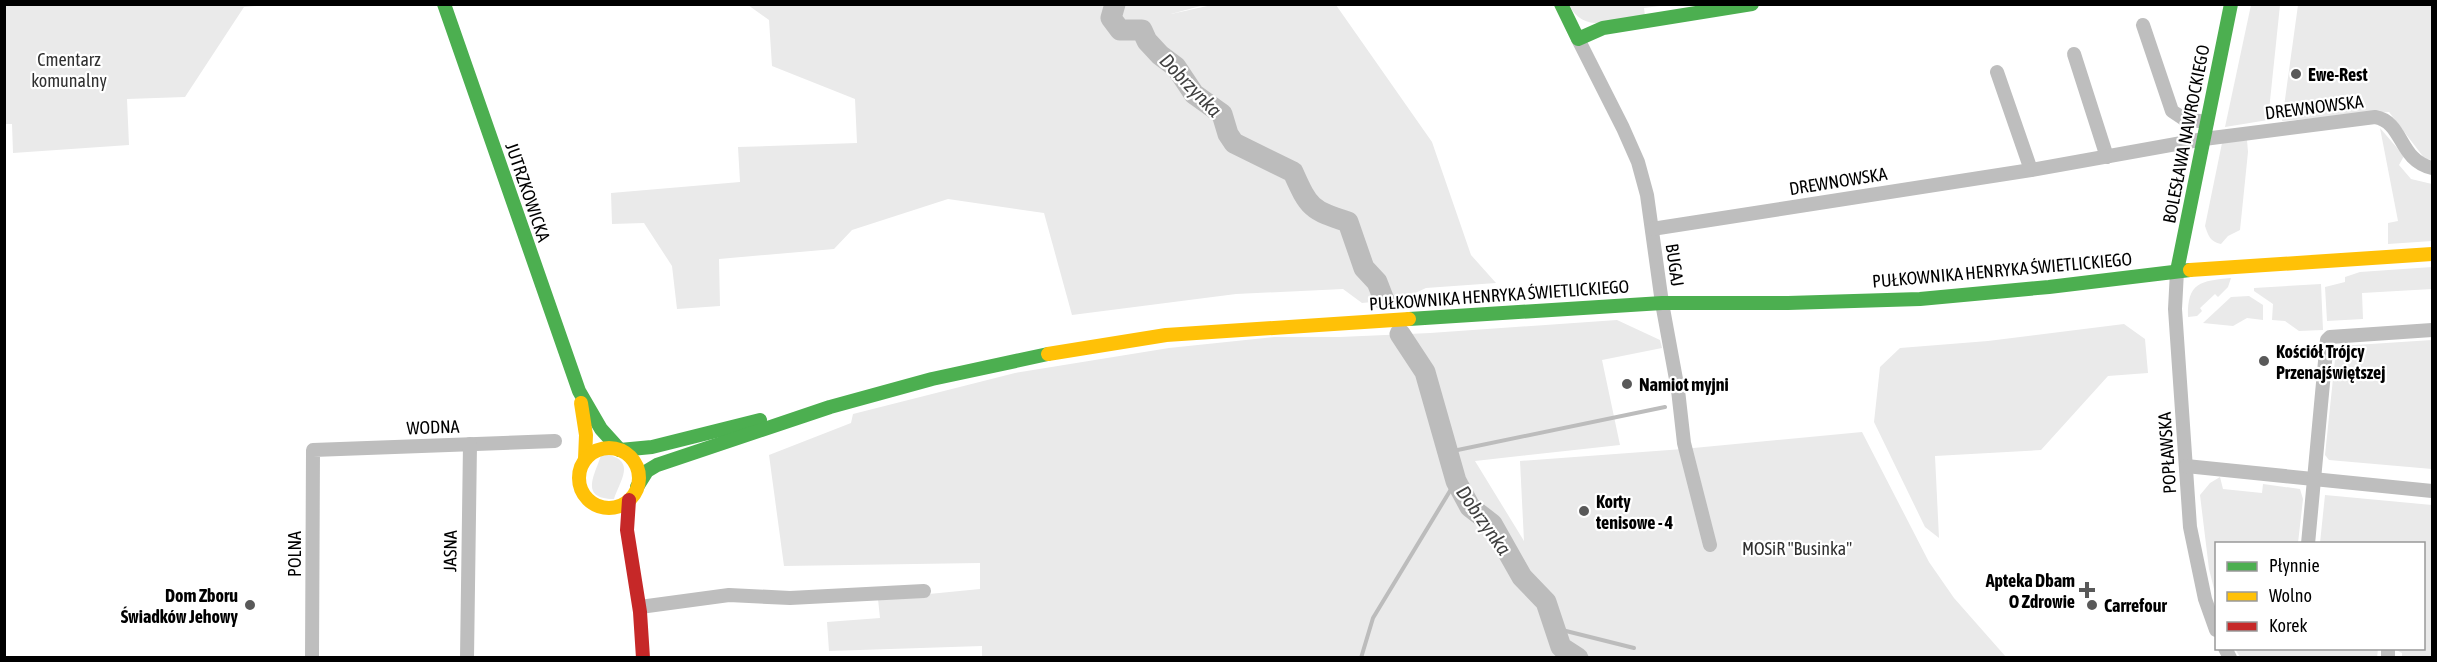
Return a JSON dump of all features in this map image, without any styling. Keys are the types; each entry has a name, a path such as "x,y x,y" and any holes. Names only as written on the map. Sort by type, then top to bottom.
{"street":[{"name":"JUTRZKOWICKA","path":"444,4 579,391 586,435 585,459"},
{"name":"BUGAJ","path":"1560,4 1638,162 1647,195 1662,303 1678,390 1684,443 1710,545"},
{"path":"1578,39 1603,28 1714,8 1752,4"},
{"name":"BOLESŁAWA NAWROCKIEGO","path":"2177,270 2231,4"},
{"path":"2143,25 2172,111 2184,119 2207,122"},
{"path":"2074,54 2107,157"},
{"path":"1997,72 2031,170"},
{"name":"DREWNOWSKA","path":"1652,229 2031,170 2204,139 2375,117 2390,123 2412,158 2433,168"},
{"name":"PUŁKOWNIKA HENRYKA ŚWIETLICKIEGO","path":"637,487 647,471 657,465 830,407 932,379 1006,362 1076,348 1166,335 1662,303 1788,303 1920,299 2049,287 2177,270 2433,254"},
{"name":"POPŁAWSKA","path":"2177,270 2175,309 2191,543 2205,599 2215,625"},
{"path":"2308,542 2327,340 2330,337 2433,330"},
{"name":"JUTRZKOWICKA","path":"579,391 601,429 620,450"},
{"name":"PUŁKOWNIKA HENRYKA ŚWIETLICKIEGO","path":"620,450 652,447 713,430 830,407"},
{"name":"WODNA","path":"313,450 555,441"},
{"name":"JASNA","path":"467,657 470,444"},
{"path":"629,500 613,507 605,507 590,501 580,488 580,472 585,459 601,449 620,450 628,454 638,469 637,487 629,500 627,522 631,561 640,607 643,657"},
{"name":"POLNA","path":"312,657 313,450"},
{"path":"2186,466 2433,491"},
{"path":"605,507 631,561"},
{"path":"640,607 729,595 790,598 924,591"}],"green space":[{"name":"Cmentarz komunalny","path":"5,4 268,5 244,7 185,97 127,99 129,145 13,153 12,124 5,124"},
{"path":"748,5 1204,5 1171,14 1212,5 1336,5 1432,142 1471,255 1496,283 1426,288 1402,299 1362,303 1343,289 1236,294 1072,315 1044,213 948,199 852,230 834,249 719,259 720,306 677,309 672,266 644,223 612,224 611,193 740,182 738,147 857,143 855,99 772,66 769,20"},
{"path":"1569,5 1668,5 1644,8 1645,16 1592,23 1575,14"},
{"path":"2251,5 2280,5 2268,120 2225,127"},
{"path":"2298,5 2432,5 2432,160 2425,159 2389,112 2282,121"},
{"path":"2380,128 2404,156 2399,165 2411,179 2432,184 2432,241 2388,244 2388,223 2398,221"},
{"path":"2247,140 2248,152 2240,230 2228,236 2221,244 2217,243 2210,238 2205,226 2222,143"},
{"path":"2432,267 2432,289 2362,293 2363,319 2327,321 2325,287 2345,282 2345,277 2360,272"},
{"path":"2231,278 2228,287 2218,297 2215,294 2200,308 2202,311 2197,316 2188,317 2188,305 2193,290 2204,282"},
{"path":"2321,284 2323,330 2299,331 2285,321 2272,320 2273,304 2254,291 2254,288"},
{"path":"2249,296 2263,305 2263,320 2247,318 2233,326 2203,323 2231,297"},
{"name":"MOSiR \"Businka\"","path":"1617,320 1660,340 1662,348 1602,360 1620,445 1475,461 1524,541 1520,461 1683,449 1862,432 1929,562 1954,598 2006,657 982,658 982,646 829,651 827,622 880,618 878,599 980,589 980,563 784,566 769,455 851,423 853,414 1015,373 1169,348 1274,337 1430,333"},
{"path":"2124,324 2145,339 2148,373 2108,376 2041,450 1935,456 1939,538 1925,527 1874,422 1880,367 1900,348 1988,341"},
{"path":"2432,340 2432,469 2329,460 2325,455 2336,350 2340,346"},
{"path":"606,454 621,461 624,466 614,499 596,495 593,490 593,477 601,455"},
{"path":"2220,477 2223,489 2262,493 2263,484 2300,489 2303,499 2298,542 2215,542 2215,593 2209,569 2200,495 2210,483"},
{"path":"2325,495 2432,505 2432,657 2402,657 2402,653 2396,650 2425,650 2425,542 2320,542"},
{"path":"2236,650 2378,650 2377,658 2240,657"}],"waterway":[{"name":"Dobrzynka","path":"1115,4 1111,18 1120,30 1142,30 1147,41 1176,67 1194,94 1222,114 1228,134 1234,143 1293,172 1303,193 1313,206 1326,214 1348,222 1364,268 1377,282 1384,300"},
{"name":"Dobrzynka","path":"1400,334 1425,372 1456,481 1470,507 1492,524 1522,577 1546,602 1561,647 1578,658"},
{"path":"1448,452 1665,407"},
{"path":"1361,658 1373,618 1456,481"},
{"path":"1554,628 1634,648"}],"traffic: fast":[{"path":"444,4 579,391 601,429 620,450"},
{"path":"1561,4 1578,39 1603,28 1752,4"},
{"path":"2177,271 2231,4"},
{"path":"1409,319 1662,303 1788,303 1920,299 2049,287 2190,270"},
{"path":"637,487 647,471 657,465 830,407 932,379 1048,354"},
{"path":"620,450 652,447 760,420"}],"traffic: slow":[{"path":"2190,270 2432,254"},
{"path":"1048,354 1166,335 1409,319"},
{"path":"581,403 586,435 585,459"},
{"path":"609,448 626,453 634,461 639,478 634,495 626,503 609,508 592,503 584,495 579,478 584,461 592,453 609,448"}],"traffic: jam":[{"path":"629,500 627,530 640,612 643,658"}],"place":[{"name":"Ewe-Rest","path":"2296,74"},
{"name":"Kościół Trójcy Przenajświętszej","path":"2264,361"},
{"name":"Namiot myjni","path":"1627,384"},
{"name":"Korty tenisowe - 4","path":"1584,511"},
{"name":"Apteka Dbam O Zdrowie","path":"2087,590"},
{"name":"Dom Zboru Świadków Jehowy","path":"250,605"},
{"name":"Carrefour","path":"2092,605"}]}
